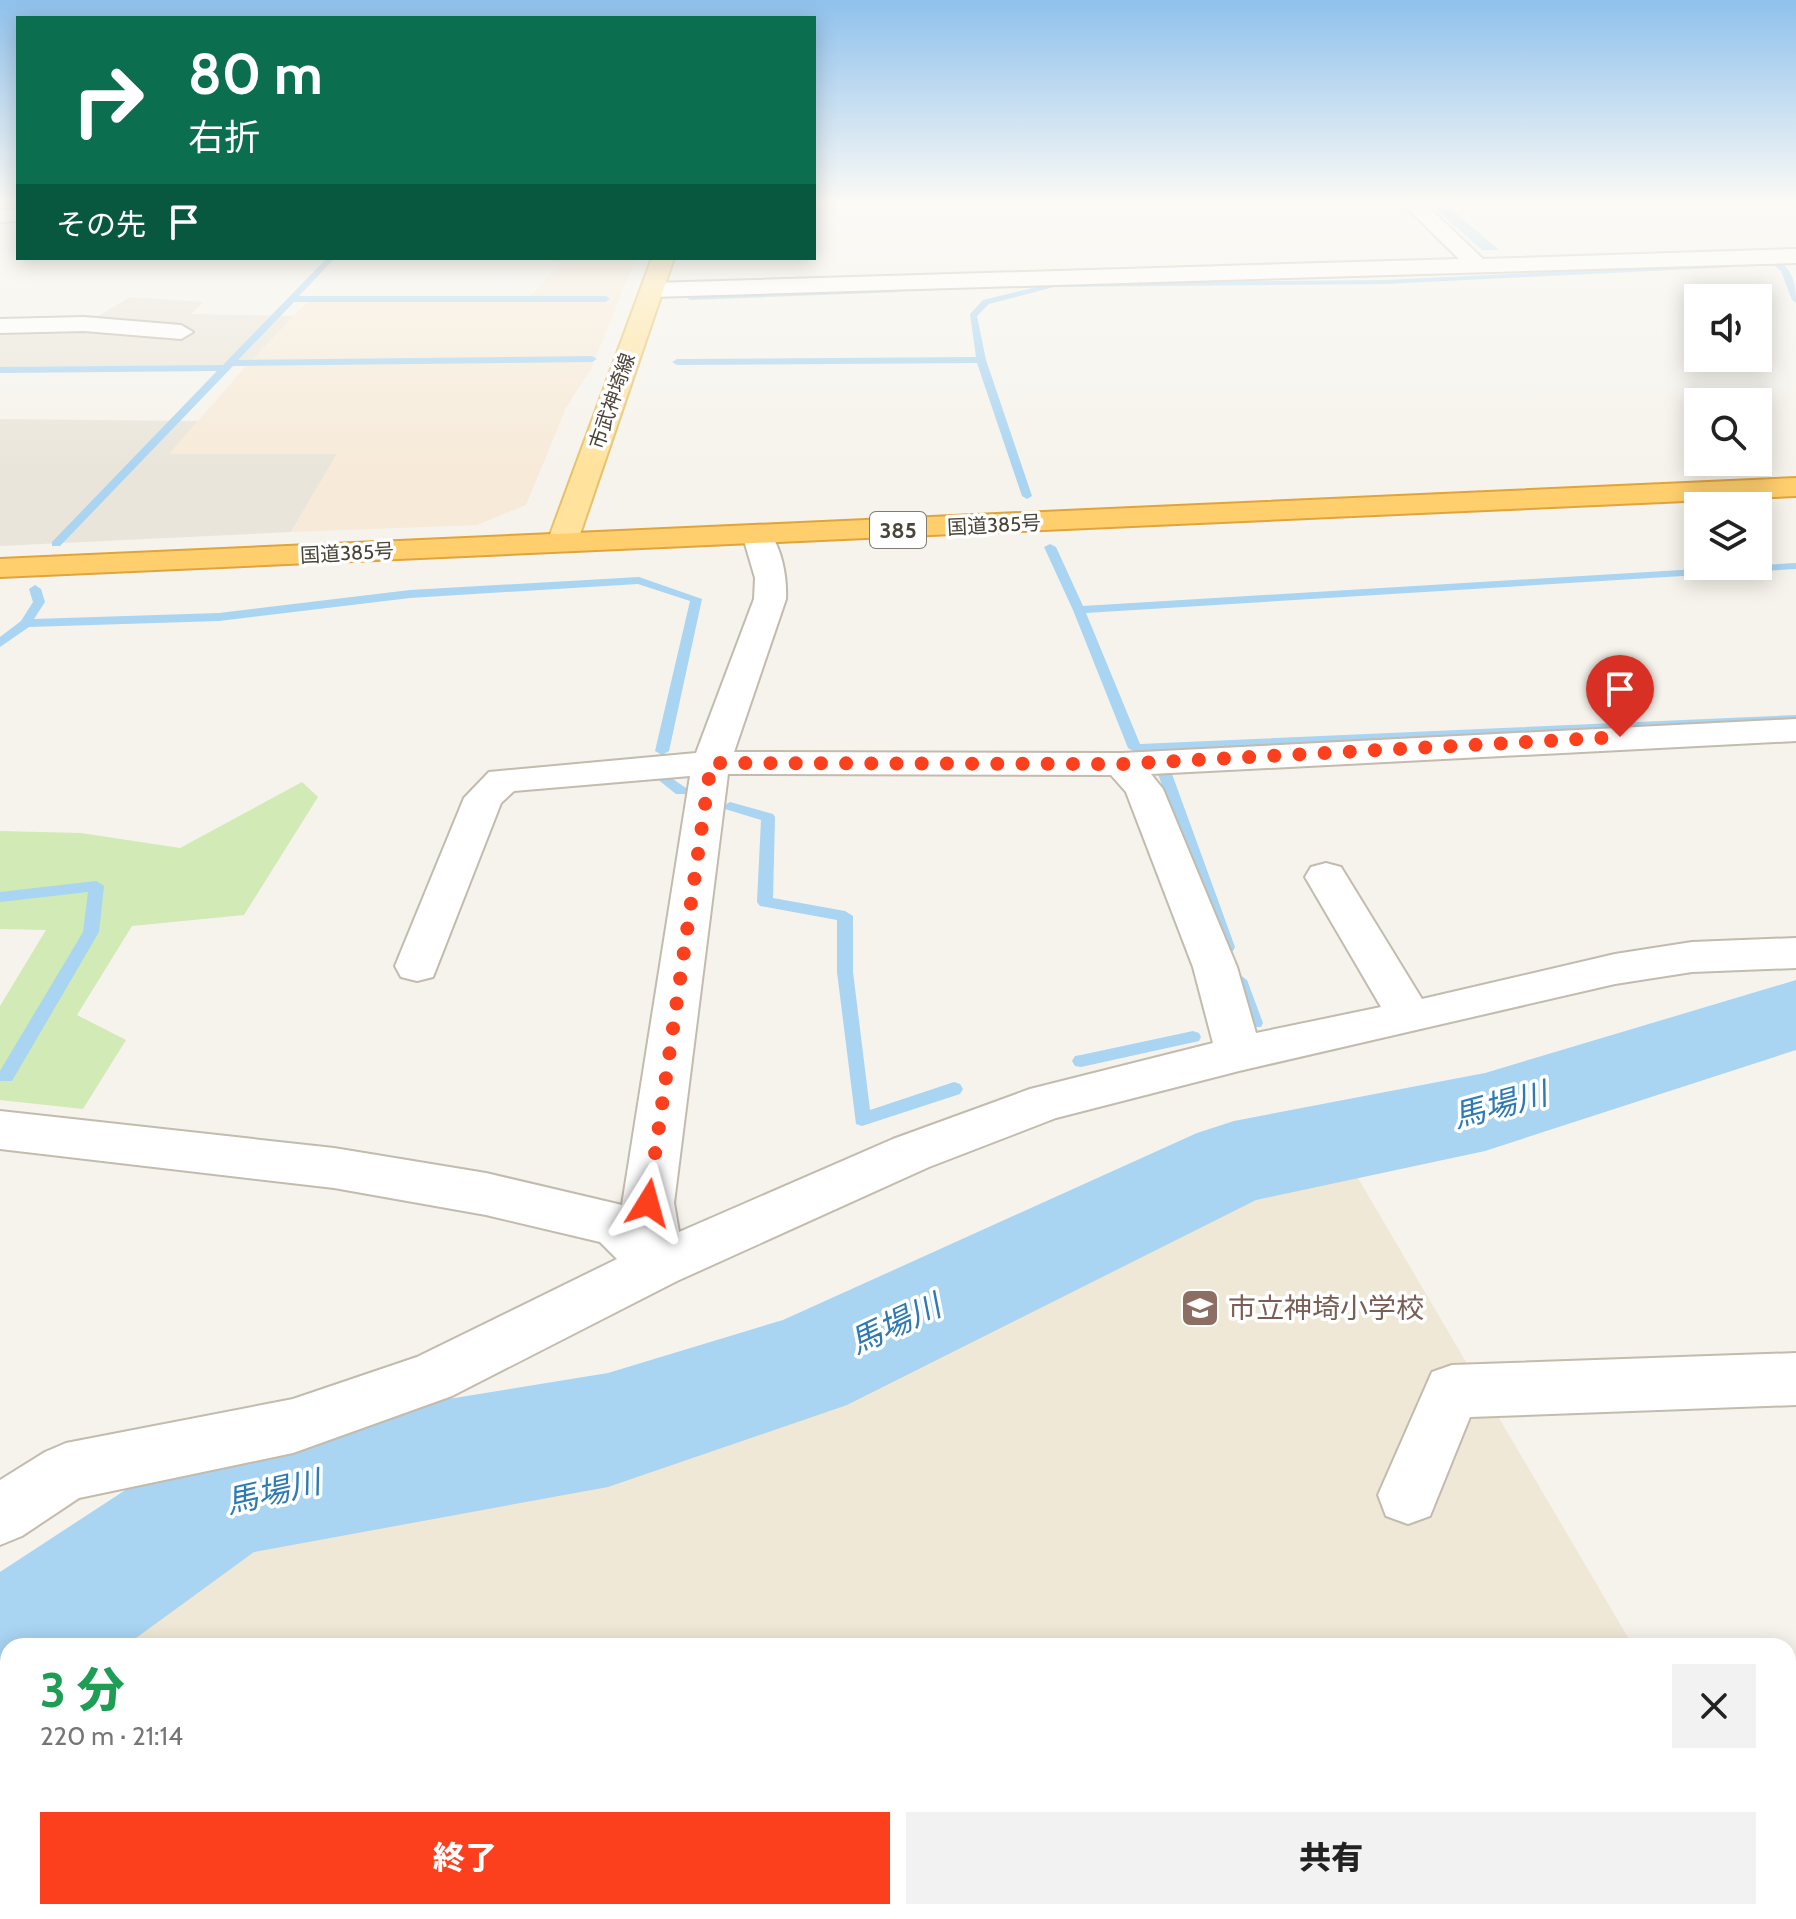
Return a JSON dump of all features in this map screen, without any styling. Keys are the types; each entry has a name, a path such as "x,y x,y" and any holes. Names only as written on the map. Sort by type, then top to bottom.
{"highway":[{"name":"国道385号","path":"0,568 758,537 1796,487"}],"main road":[{"name":"市武神埼線","path":"562,543 651,291"}],"street":[{"path":"0,326 84,324 181,332"},
{"path":"658,1265 648,1203 711,763 770,599 771,578 758,537"},
{"path":"417,966 483,798 503,780 711,763 1122,764 1796,730"},
{"path":"1122,764 1144,789 1215,967 1239,1054"},
{"path":"1326,877 1410,1018"},
{"path":"0,1515 66,1472 293,1426 432,1378 658,1265 911,1153 1047,1102 1239,1054 1410,1018 1615,969 1692,957 1792,961"},
{"path":"0,1130 334,1168 486,1194 616,1224 658,1265"},
{"path":"1408,1495 1452,1391 1796,1379"}],"shaded area":[{"path":"535,291 623,291 592,367 566,408 526,505 477,525 291,532 337,454 169,454 312,297 528,298"},
{"path":"130,297 204,302 191,314 294,316 246,366 0,367 0,321 93,319"},
{"path":"0,419 199,421 170,454 337,454 291,532 0,546"},
{"name":"市立神埼小学校","path":"1345,1156 1628,1638 67,1638 208,1530 681,1441 1250,1174"}],"green space":[{"path":"302,782 318,797 244,915 132,926 77,1015 126,1040 83,1109 0,1100 0,1006 46,930 0,929 0,831 81,833 180,848"}],"waterway":[{"path":"225,368 300,291"},
{"path":"690,297 880,291"},
{"path":"981,360 973,316 986,302 1033,291"},
{"path":"1793,291 1796,300"},
{"path":"292,299 606,299"},
{"path":"231,363 592,359"},
{"path":"677,362 981,360"},
{"path":"981,360 1027,496"},
{"path":"0,370 225,368"},
{"path":"56,544 225,368"},
{"path":"1050,547 1079,610"},
{"path":"1079,610 1796,566"},
{"path":"26,623 219,617 410,594 639,580 696,599 662,751"},
{"path":"26,623 39,602 35,589"},
{"path":"1079,610 1135,748 1796,719"},
{"path":"0,643 26,623"},
{"path":"1165,774 1227,947"},
{"path":"661,775 681,791"},
{"path":"730,806 768,817 765,902 845,916 845,972 862,1119 954,1089"},
{"path":"0,897 96,886 91,932 6,1076"},
{"path":"1239,980 1255,1023"},
{"name":"馬場川","path":"22,1638 227,1496 608,1430 805,1367 1234,1163 1485,1112 1796,1015"},
{"path":"1081,1061 1193,1037"}],"place":[{"name":"市立神埼小学校","path":"1200,1308"}],"route":[{"path":"648,1203 711,763 1122,764 1620,737"}]}
